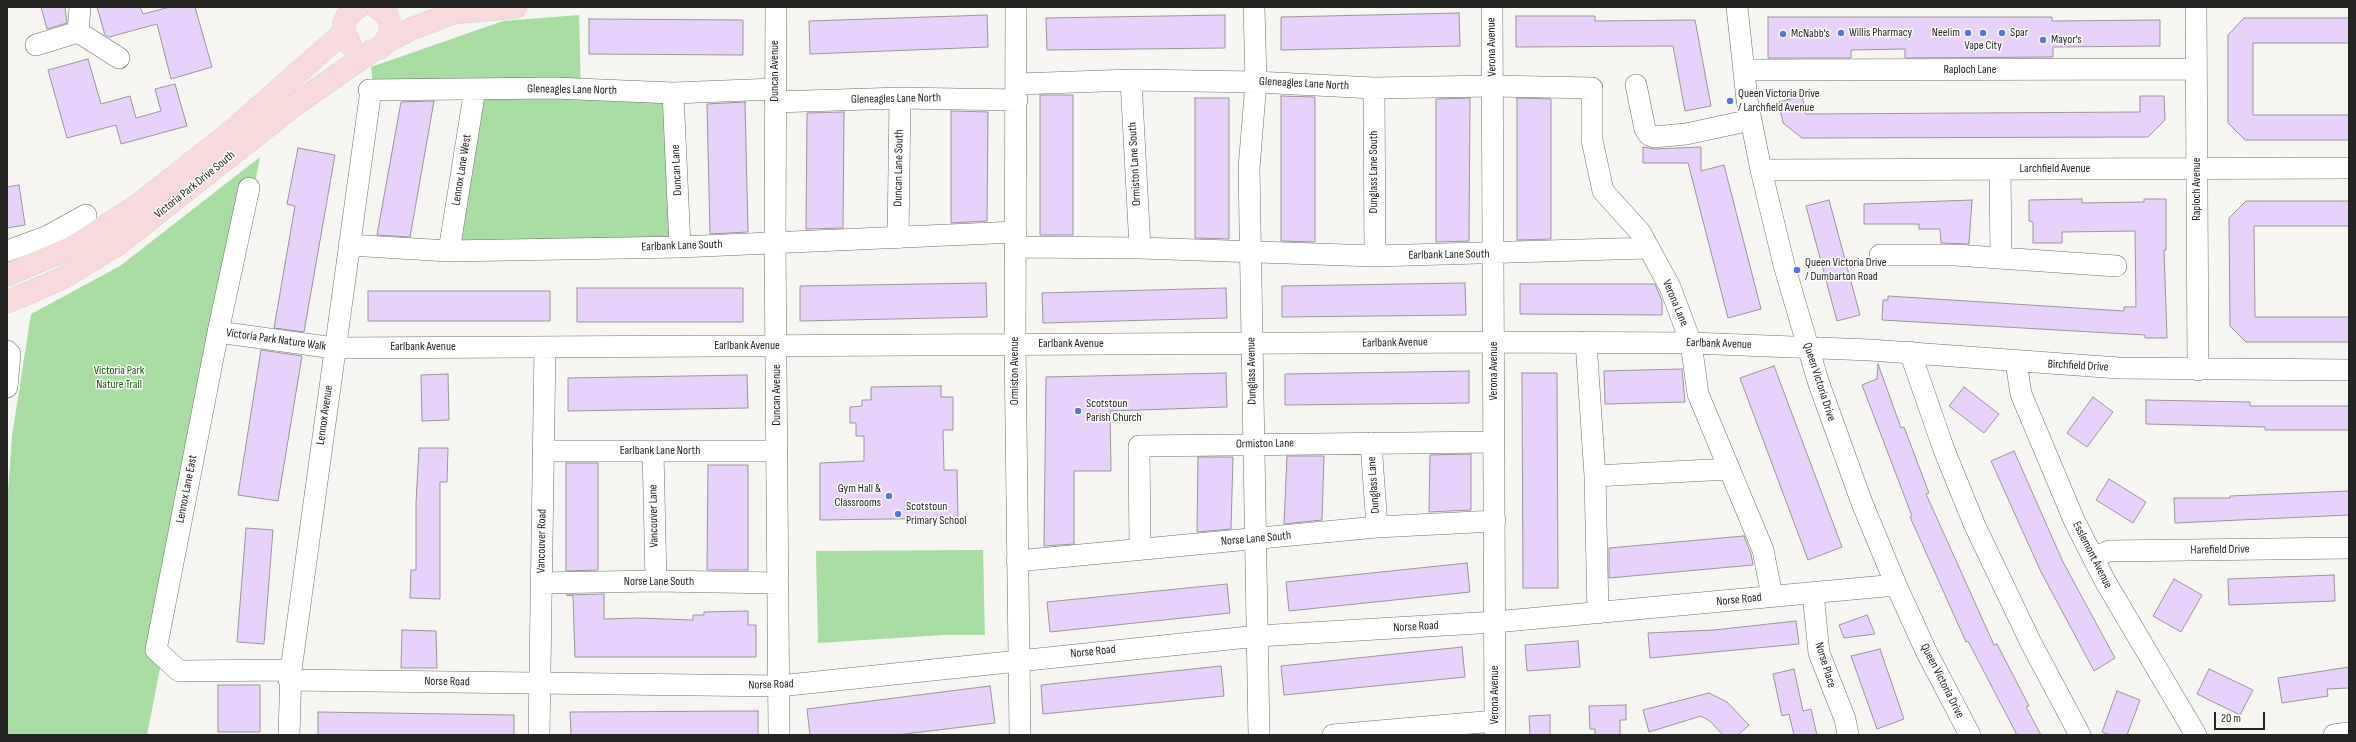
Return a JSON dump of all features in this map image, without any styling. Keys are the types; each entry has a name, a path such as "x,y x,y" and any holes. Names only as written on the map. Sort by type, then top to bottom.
{"main road":[{"path":"346,17 348,42 356,49 379,47 391,26 387,15 378,7"},
{"name":"Victoria Park Drive South","path":"7,302 61,278 117,245 296,104 379,47 411,29 453,14 516,7"},
{"name":"Victoria Park Drive South","path":"7,274 75,246 142,202 234,130 346,17"}],"street":[{"path":"78,32 80,7"},
{"name":"Duncan Avenue","path":"776,7 775,243 779,735"},
{"name":"Ormiston Avenue","path":"1016,7 1017,92 1015,344 1020,735"},
{"name":"Dunglass Avenue","path":"1254,7 1256,82 1248,168 1258,636 1258,735"},
{"name":"Verona Avenue","path":"1492,7 1495,728"},
{"name":"Queen Victoria Drive","path":"1736,7 1750,120 1784,265 1808,347 1841,448 1896,585 1926,651 1970,735"},
{"name":"Raploch Avenue","path":"2196,7 2198,370"},
{"path":"36,45 78,32 119,58"},
{"name":"Raploch Lane","path":"1744,70 2196,69"},
{"name":"Gleneagles Lane North","path":"370,93 554,88 775,96 900,98 1017,92 1130,80 1256,82 1374,88 1493,86 1592,88"},
{"name":"Ormiston Lane South","path":"1130,80 1140,248"},
{"path":"1636,86 1645,129 1648,135 1654,137 1686,134 1750,120"},
{"name":"Dunglass Lane South","path":"1374,88 1375,256"},
{"name":"Verona Lane","path":"1592,88 1592,140 1603,192 1640,232 1670,287 1691,343 1698,394 1763,550 1772,596"},
{"name":"Lennox Lane West","path":"449,251 475,89"},
{"name":"Lennox Avenue","path":"290,735 290,675 370,93"},
{"name":"Duncan Lane","path":"673,93 680,246"},
{"name":"Duncan Lane South","path":"898,238 900,98"},
{"name":"Larchfield Avenue","path":"1761,170 2349,168"},
{"path":"2000,169 2001,258"},
{"name":"Lennox Lane East","path":"249,188 218,332 156,650 179,671 290,675"},
{"path":"7,251 42,238 73,216"},
{"name":"Earlbank Lane South","path":"349,245 449,251 680,246 898,238 1016,240 1140,248 1375,256 1492,254 1649,248"},
{"path":"1880,255 1940,254 2116,266"},
{"name":"Victoria Park Nature Walk","path":"218,332 334,348"},
{"name":"Earlbank Avenue","path":"334,348 1494,342 1691,343 1808,347"},
{"path":"1586,342 1596,476 1598,613"},
{"name":"Vancouver Road","path":"539,735 545,347"},
{"name":"Birchfield Drive","path":"1808,347 1910,352 2016,362 2112,368 2198,370 2349,370"},
{"path":"7,351 10,354 7,387"},
{"path":"1910,352 1944,450 1976,526 2031,643 2080,735"},
{"name":"Esslemont Avenue","path":"2016,362 2018,380 2030,416 2055,478 2093,558 2196,735"},
{"name":"Ormiston Lane","path":"1140,549 1139,446 1494,442"},
{"name":"Dunglass Lane","path":"1371,443 1377,527"},
{"name":"Earlbank Lane North","path":"543,451 777,451"},
{"name":"Vancouver Lane","path":"653,451 656,581"},
{"path":"1596,476 1729,469"},
{"name":"Norse Lane South","path":"1017,561 1377,527 1495,521"},
{"name":"Harefield Drive","path":"2093,558 2109,551 2349,548"},
{"name":"Norse Lane South","path":"541,583 656,581 778,582"},
{"name":"Norse Road","path":"290,675 539,684 779,686 1258,636 1495,622 1896,585"},
{"name":"Norse Place","path":"1813,593 1819,653 1845,719 1848,735"},
{"path":"1333,735 1495,728"},
{"path":"2334,735 2349,733"}],"green space":[{"path":"579,15 581,96 668,94 670,241 447,244 469,93 374,94 371,67 503,21"},
{"name":"Victoria Park Nature Trail","path":"260,157 147,735 7,735 7,507 12,436 31,314 120,266"},
{"path":"983,550 985,635 943,635 818,643 816,551"}],"building":[{"path":"41,7 65,7 67,23 47,29"},
{"path":"97,7 140,7 143,14 170,7 195,7 212,67 171,79 157,24 109,37 105,35"},
{"path":"1459,13 1460,46 1281,50 1281,17"},
{"path":"987,15 988,47 810,54 809,21"},
{"path":"1225,15 1225,48 1047,50 1046,18"},
{"path":"1516,16 1595,16 1595,21 1695,20 1711,106 1685,111 1673,46 1516,47"},
{"path":"1768,17 2052,17 2052,21 2160,20 2160,46 2053,47 2053,57 1905,58 1905,49 1851,50 1851,58 1768,58"},
{"path":"2244,18 2349,18 2349,43 2253,43 2253,115 2349,115 2349,140 2245,140 2228,123 2228,35"},
{"path":"589,19 743,20 743,55 589,54"},
{"path":"88,59 101,104 130,96 136,118 161,111 155,89 175,84 187,126 121,144 116,125 67,138 48,70"},
{"path":"1040,95 1073,95 1073,235 1040,235"},
{"path":"1281,96 1315,97 1315,242 1281,241"},
{"path":"1802,96 1806,114 2140,112 2140,96 2164,96 2165,120 2148,137 1802,138 1783,123 1779,102"},
{"path":"1195,98 1229,98 1229,239 1195,238"},
{"path":"1470,98 1469,241 1436,242 1436,99"},
{"path":"1517,98 1551,99 1551,239 1517,240"},
{"path":"434,101 410,237 377,235 401,102"},
{"path":"745,102 748,232 710,234 707,104"},
{"path":"951,111 988,112 987,221 951,223"},
{"path":"844,112 843,228 806,229 807,113"},
{"path":"1643,147 1655,149 1701,147 1701,171 1724,165 1761,309 1728,318 1688,163 1643,163"},
{"path":"298,148 335,155 304,332 274,328 295,206 287,204"},
{"path":"19,185 25,225 7,228 7,187"},
{"path":"2082,199 2082,203 2144,202 2144,199 2166,199 2166,250 2164,250 2167,338 2145,338 2145,335 1882,320 1883,300 1888,300 1888,296 2124,311 2124,307 2136,307 2135,231 2062,232 2062,243 2033,243 2033,222 2029,221 2029,200"},
{"path":"1829,200 1860,315 1837,321 1806,206"},
{"path":"1972,200 1969,244 1941,243 1940,229 1919,229 1919,224 1864,224 1864,204"},
{"path":"2246,201 2349,201 2349,226 2254,226 2255,317 2349,317 2349,342 2246,342 2230,326 2229,218"},
{"path":"986,283 987,317 800,321 800,286"},
{"path":"1465,283 1466,315 1282,317 1282,286"},
{"path":"1520,284 1655,284 1662,301 1662,315 1520,314"},
{"path":"577,288 743,288 743,322 577,322"},
{"path":"1226,288 1227,318 1043,323 1042,293"},
{"path":"368,291 550,291 550,321 368,321"},
{"path":"261,350 302,356 278,501 238,495"},
{"path":"1878,364 1901,428 1904,427 1929,493 1926,494 1994,645 1997,644 2029,706 2026,707 2041,735 2017,735 1968,641 1966,642 1910,517 1912,516 1862,385 1877,379"},
{"path":"1774,366 1842,547 1808,560 1740,378"},
{"path":"1682,369 1685,402 1605,404 1604,371"},
{"path":"1469,371 1469,403 1285,405 1285,374"},
{"path":"1226,373 1227,407 1110,411 1111,471 1074,471 1074,544 1044,546 1046,377"},
{"path":"1522,373 1557,373 1558,588 1523,588"},
{"path":"448,374 449,420 422,421 421,375"},
{"path":"747,375 748,408 568,411 568,378"},
{"path":"941,386 941,397 953,397 953,430 943,430 944,470 957,470 958,518 820,520 820,463 864,461 864,436 856,436 856,423 850,423 850,407 862,406 862,400 871,400 871,387"},
{"path":"1964,387 1999,414 1984,433 1949,406"},
{"path":"2093,397 2113,412 2087,447 2067,433"},
{"path":"2146,400 2250,402 2250,406 2349,406 2349,430 2265,430 2265,427 2146,424"},
{"path":"419,448 448,448 447,482 440,482 440,599 410,598 411,570 416,570 416,503"},
{"path":"2014,451 2063,562 2115,658 2094,671 2041,572 1991,461"},
{"path":"1471,454 1471,510 1429,512 1430,455"},
{"path":"1287,456 1324,456 1322,520 1284,524"},
{"path":"1198,457 1233,457 1231,529 1197,532"},
{"path":"566,463 598,463 598,570 566,571"},
{"path":"708,465 748,465 748,570 707,570"},
{"path":"2109,479 2146,502 2133,523 2096,500"},
{"path":"2349,491 2349,515 2175,523 2174,498 2230,498 2230,496"},
{"path":"246,528 273,530 264,644 237,642"},
{"path":"1744,536 1751,554 1753,565 1609,578 1609,548"},
{"path":"1467,563 1470,592 1289,611 1286,582"},
{"path":"2334,575 2335,601 2229,605 2228,579"},
{"path":"2174,579 2202,595 2181,632 2153,616"},
{"path":"1227,584 1230,613 1050,632 1047,602"},
{"path":"604,594 604,619 638,618 693,620 693,615 704,615 704,612 748,611 748,625 756,625 756,657 575,657 573,596 566,595"},
{"path":"1867,615 1875,634 1844,638 1839,625"},
{"path":"1796,621 1799,644 1650,658 1648,633 1714,630"},
{"path":"402,630 436,631 437,668 401,668"},
{"path":"1578,641 1580,667 1527,671 1525,645"},
{"path":"1462,647 1465,677 1284,695 1281,666"},
{"path":"1880,649 1904,719 1877,729 1851,656"},
{"path":"1221,666 1224,696 1043,714 1041,685"},
{"path":"2349,667 2349,688 2327,689 2328,696 2282,703 2278,678"},
{"path":"1794,669 1803,711 1811,709 1817,735 1794,735 1789,714 1782,716 1773,674"},
{"path":"2209,669 2253,690 2240,715 2197,694"},
{"path":"218,685 260,685 260,732 218,732"},
{"path":"990,686 995,723 897,735 810,735 807,709"},
{"path":"2117,691 2140,700 2127,735 2110,735 2102,732"},
{"path":"1709,693 1727,702 1749,725 1738,735 1723,735 1710,721 1701,716 1649,732 1643,710"},
{"path":"1626,705 1626,720 1620,720 1620,735 1595,735 1595,729 1590,729 1589,706"},
{"path":"758,711 758,735 571,735 570,712"},
{"path":"318,712 514,715 514,735 318,735"},
{"path":"1550,715 1550,735 1530,735 1529,716"}],"place":[{"name":"Willis Pharmacy","path":"1841,33"},
{"name":"Neelim","path":"1968,33"},
{"name":"Vape City","path":"1983,33"},
{"name":"Spar","path":"2002,33"},
{"name":"McNabb's","path":"1783,34"},
{"name":"Mayor's","path":"2043,40"},
{"name":"Queen Victoria Drive / Larchfield Avenue","path":"1730,101"},
{"name":"Queen Victoria Drive / Dumbarton Road","path":"1797,270"},
{"name":"Scotstoun Parish Church","path":"1078,411"},
{"name":"Gym Hall & Classrooms","path":"889,496"},
{"name":"Scotstoun Primary School","path":"898,514"}]}
